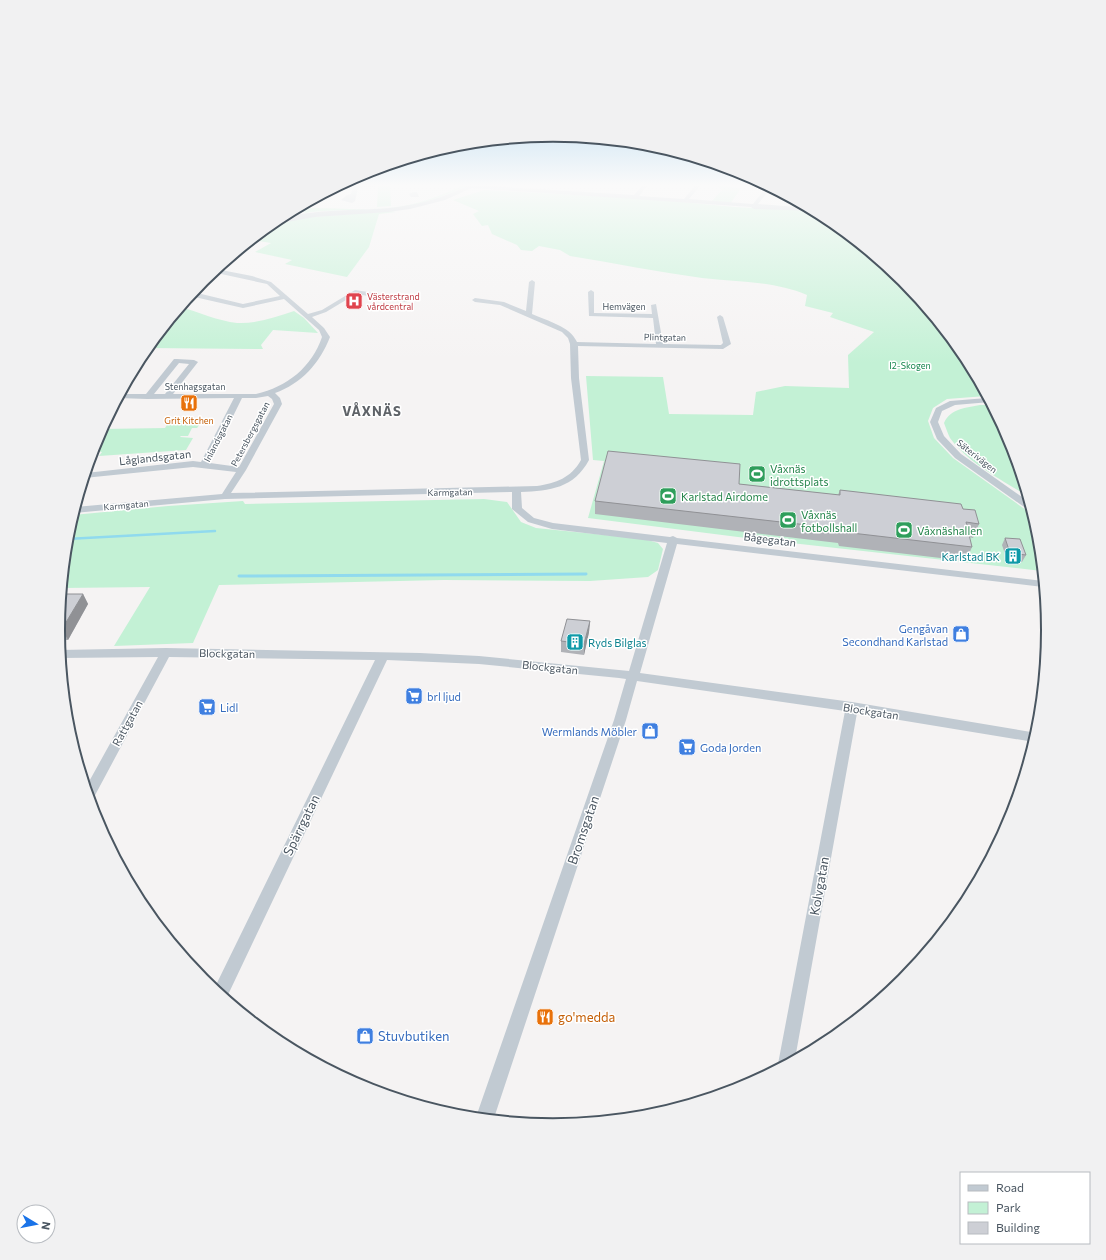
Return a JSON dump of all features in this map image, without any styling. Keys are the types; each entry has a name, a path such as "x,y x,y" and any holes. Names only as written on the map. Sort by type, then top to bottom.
{"street":[{"name":"Petersbergsgatan","path":"221,272 269,283 322,329 326,337 322,351 292,383 271,394 276,398 278,404 242,470 225,496"},
{"path":"528,314 532,282"},
{"path":"308,316 324,311 355,292 406,300"},
{"name":"Hemvägen","path":"592,292 592,315 656,316"},
{"path":"198,296 243,306 286,297"},
{"path":"475,300 497,301 528,314 564,331 572,337 574,344"},
{"name":"Hemvägen","path":"654,305 660,346"},
{"name":"Plintgatan","path":"574,344 723,347 727,344 720,317"},
{"name":"Karmgatan","path":"81,509 225,496 516,491 536,490 556,486 573,478 585,460 577,393 574,344"},
{"path":"146,396 177,361 194,362 167,396"},
{"name":"Stenhagsgatan","path":"125,396 239,396 271,394"},
{"name":"Inlandsgatan","path":"239,396 204,466 242,470"},
{"name":"Säterivägen","path":"984,400 953,403 939,410 934,422 940,437 958,456 1024,503"},
{"name":"Låglandsgatan","path":"90,475 193,464 204,466"},
{"name":"Bågegatan","path":"516,491 518,509 531,520 552,526 674,539 1039,583"},
{"name":"Bromsgatan","path":"486,1114 634,676 674,539"},
{"name":"Blockgatan","path":"66,654 166,652 382,656 476,660 716,686 1029,736"},
{"name":"Rattgatan","path":"92,788 166,652"},
{"name":"Spärrgatan","path":"222,989 382,656"},
{"name":"Kolvgatan","path":"787,1058 852,707"}],"green space":[{"path":"268,245 370,245 347,277 285,264 292,260 255,252"},
{"name":"I2-Skogen","path":"517,245 852,245 875,263 920,308 959,359 976,386 982,396 947,399 933,408 928,421 934,438 953,458 1025,510 1032,535 1037,570 738,537 588,518 604,461 593,460 586,376 663,377 669,414 753,415 756,392 785,386 849,388 848,355 874,332 830,317 833,313 805,306 807,295 782,287 702,278 652,270 570,256 560,250 539,246 532,251 521,250"},
{"path":"185,309 237,323 259,321 294,311 304,318 318,333 273,330 261,345 263,349 155,348"},
{"path":"986,405 1004,443 1021,492 966,456 950,438 944,423 951,414 964,408"},
{"path":"171,419 186,419 184,424 200,424 197,428 192,428 188,436 180,437 193,438 186,450 99,456 102,452 99,452 108,429 165,428"},
{"path":"484,499 507,502 521,522 536,528 644,539 658,543 663,549 658,570 648,577 590,581 444,580 219,585 193,643 114,646 150,587 67,588 74,535 79,514 243,501 245,504"}],"building":[{"path":"608,451 740,464 739,484 840,495 840,490 961,504 963,509 975,510 979,524 966,522 972,547 843,532 843,529 595,501"},
{"path":"1005,538 1020,539 1026,555 1010,553"},
{"path":"66,594 83,594 65,624"},
{"path":"567,619 590,621 584,644 561,641"}],"waterway":[{"path":"73,539 215,531"},
{"path":"239,576 586,574"}],"place":[{"name":"Västerstrand vårdcentral","path":"354,301"},
{"name":"Grit Kitchen","path":"189,403"},
{"name":"Våxnäs idrottsplats","path":"757,474"},
{"name":"Karlstad Airdome","path":"668,496"},
{"name":"Våxnäs fotbollshall","path":"788,520"},
{"name":"Våxnäshallen","path":"904,530"},
{"name":"Karlstad BK","path":"1013,556"},
{"name":"Gengåvan Secondhand Karlstad","path":"961,634"},
{"name":"Ryds Bilglas","path":"575,642"},
{"name":"brl ljud","path":"414,696"},
{"name":"Lidl","path":"207,707"},
{"name":"Wermlands Möbler","path":"650,731"},
{"name":"Goda Jorden","path":"687,747"},
{"name":"go'medda","path":"545,1017"},
{"name":"Stuvbutiken","path":"365,1036"}],"district":[{"name":"VÅXNÄS","path":"372,411"}]}
